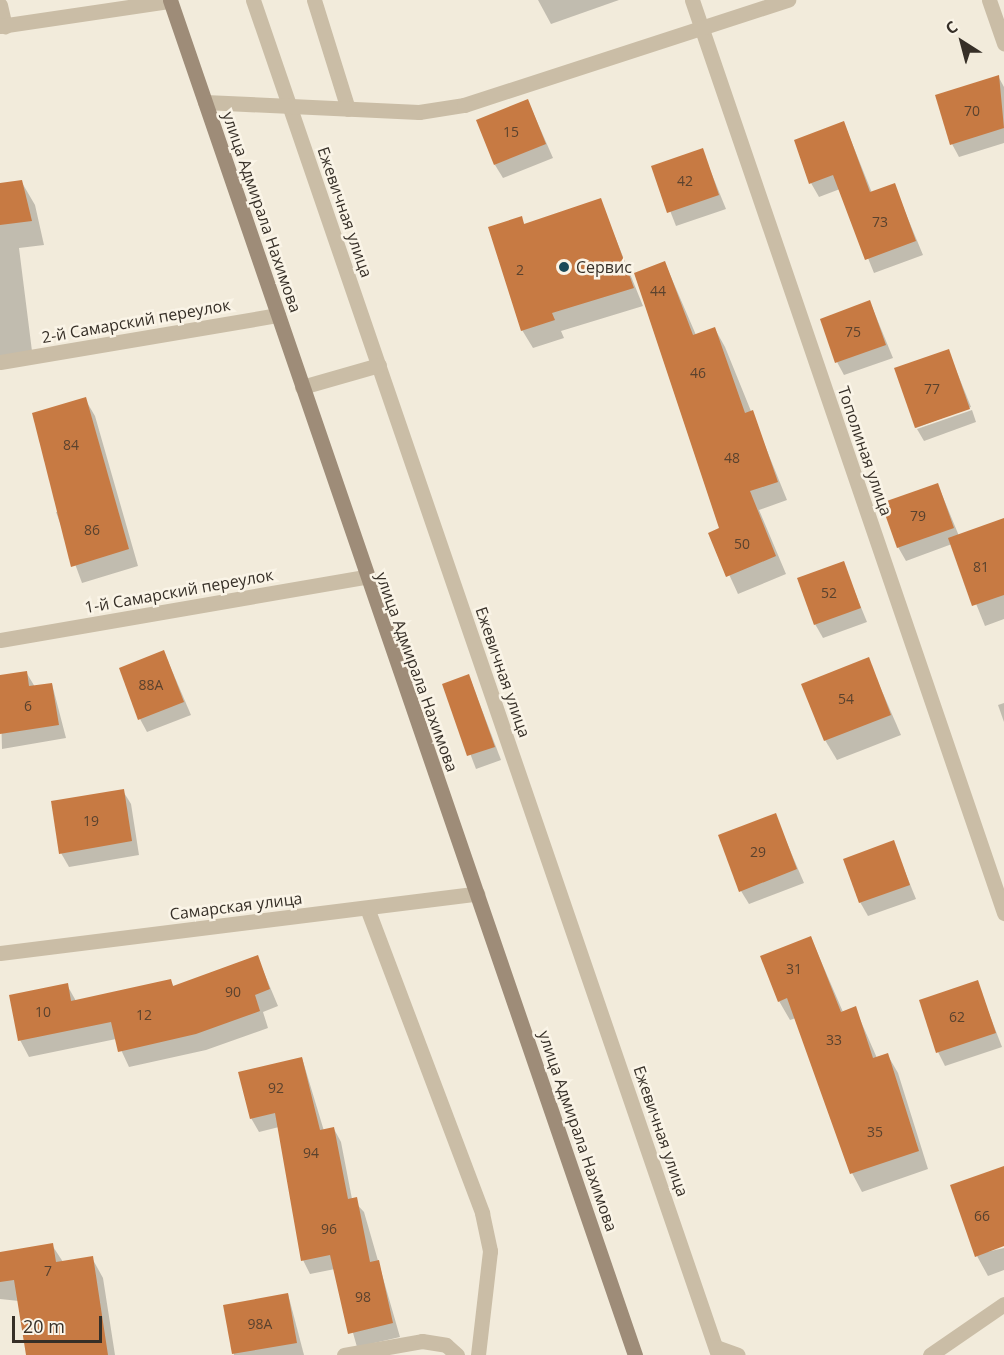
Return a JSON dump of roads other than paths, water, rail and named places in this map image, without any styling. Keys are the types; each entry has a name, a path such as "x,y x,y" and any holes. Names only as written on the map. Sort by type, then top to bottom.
{"main road":[{"name":"улица Адмирала Нахимова","path":"170,1 278,315 364,577 477,894 635,1355"}],"street":[{"name":"Ежевичная улица","path":"253,0 717,1351"},
{"path":"314,0 348,109"},
{"name":"Тополиная улица","path":"692,0 1004,913"},
{"path":"205,102 419,112 465,105 788,0"},
{"path":"989,0 1004,43"},
{"path":"0,5 3,26 170,1"},
{"name":"2-й Самарский переулок","path":"0,362 278,315"},
{"path":"302,387 379,365"},
{"name":"1-й Самарский переулок","path":"0,640 364,577"},
{"name":"Самарская улица","path":"0,953 477,894"},
{"path":"367,908 482,1213 490,1251 478,1355"},
{"path":"930,1355 1004,1304"},
{"path":"344,1355 422,1341 446,1345 457,1355"},
{"path":"717,1351 738,1355"}],"place":[{"name":"Сервис","path":"564,267"}]}
